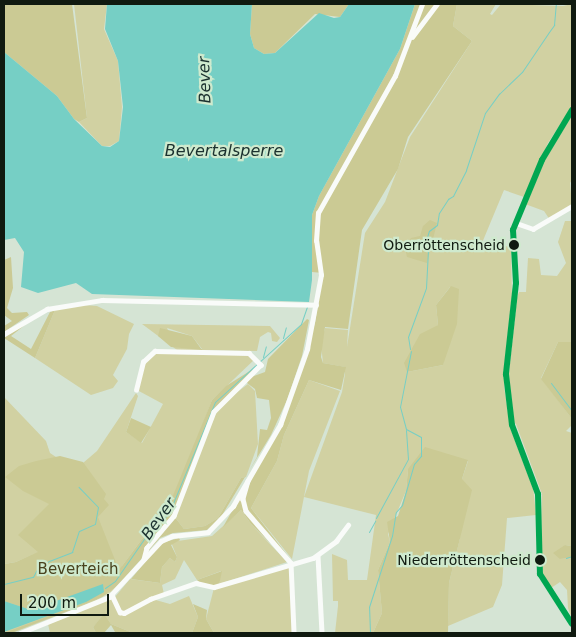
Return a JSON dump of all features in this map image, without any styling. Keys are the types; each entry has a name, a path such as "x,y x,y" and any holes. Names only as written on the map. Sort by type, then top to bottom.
{"street":[{"path":"20,633 112,595 144,559 167,537 196,536 214,529 230,512 283,418 307,349 321,270 316,241 318,212 395,76 412,37 422,4"},
{"path":"412,37 437,4"},
{"path":"572,110 542,160 513,233 516,283 506,366 510,415 538,494 540,574 572,624"},
{"path":"516,223 533,229 572,206"},
{"path":"4,334 33,314 51,307 102,300 316,305"},
{"path":"136,390 143,362 154,351 249,353 259,361 260,368 214,412 174,516 147,548 144,559"},
{"path":"248,480 243,499 246,511 291,563 295,605 294,633"},
{"path":"112,595 120,612 124,613 150,599 196,583 214,587 318,556 336,541 348,524"},
{"path":"318,556 322,633"}],"green space":[{"path":"4,4 72,4 87,118 79,122 74,119 57,96 4,52"},
{"path":"74,4 107,4 104,29 118,61 122,107 119,141 110,146 102,146 79,122 87,118"},
{"path":"252,4 349,4 340,17 315,14 275,53 264,54 254,48 250,34"},
{"path":"415,4 457,4 453,26 472,41 408,137 398,169 362,230 348,329 325,327 321,357 323,363 346,367 341,390 309,380 284,435 277,461 251,508 291,560 251,518 244,499 251,480 285,419 315,323 323,273 312,272 312,215 319,196 400,49"},
{"path":"457,4 496,4 490,14 492,15 501,4 563,6 572,4 572,106 548,143 524,197 504,190 482,243 511,247 512,298 504,387 511,430 533,486 536,515 507,518 502,585 493,607 448,626 449,583 460,538 462,479 468,461 408,469 406,491 388,534 390,542 378,570 382,613 373,633 335,633 338,601 333,601 332,554 347,560 348,580 367,580 376,515 304,497 342,392 345,374 345,367 323,363 321,344 325,328 348,330 347,347 365,233 385,202 410,137 472,41 453,26","holes":["450,287 443,365 407,372 438,325 436,305"]},
{"path":"572,112 572,180 570,183 572,204 550,220 544,211 525,204 543,160"},
{"path":"572,210 572,342 558,342 541,378 572,419 572,425 566,431 572,433 572,546 565,545 560,559 572,558 572,619 568,608 567,590 560,582 548,590 540,574 542,494 516,424 511,420 509,373 517,297 519,292 526,292 528,258 539,259 541,275 557,276 566,263 558,242 565,221 571,221"},
{"path":"430,220 437,223 427,263 407,257 405,248 411,238 420,236 423,226"},
{"path":"11,257 13,288 7,308 12,313 27,312 29,315 4,332 4,326 12,321 4,315 4,260"},
{"path":"451,286 459,289 457,324 443,365 407,372 404,363 420,334 438,325 436,305"},
{"path":"83,305 97,306 134,324 129,334 127,349 113,375 118,381 113,388 91,395 35,358 55,310"},
{"path":"55,310 35,358 4,338 35,317 11,336 31,349 50,312"},
{"name":"Beverteich","path":"307,319 309,320 302,356 287,400 271,435 249,471 257,457 260,429 267,430 271,418 269,400 257,398 255,389 247,383 249,379 219,404 174,516 184,529 205,526 218,518 241,478 245,477 221,517 207,530 173,533 160,538 118,585 102,597 11,633 4,633 86,602 50,604 31,610 4,601 4,564 16,562 38,552 18,535 49,504 23,491 5,477 19,466 60,456 83,462 106,494 104,499 109,505 98,517 119,570 142,539 163,520 212,400 226,386 253,369 251,377 265,372 268,359"},
{"path":"142,324 270,326 280,338 277,342 272,341 271,333 268,332 260,337 257,351 177,350","holes":["167,328 192,336 202,349 176,347"]},
{"path":"160,328 192,336 202,350 171,347 158,336"},
{"path":"558,342 572,342 572,419 541,379"},
{"path":"153,353 247,354 255,359 212,400 172,504 163,521 142,539 122,566 131,572 118,588 95,601 12,633 4,633 4,568 36,553 16,562 4,564 4,397 46,441 50,453 59,459 83,463 97,451 136,393 138,396 126,432 142,443 163,404 137,390 143,365"},
{"path":"309,380 340,391 309,471 292,559 251,508 277,461 284,435"},
{"path":"248,384 255,391 258,444 246,477 241,478 218,518 205,526 184,529 174,516 216,413 224,402"},
{"path":"131,418 151,427 141,443 126,432"},
{"path":"425,447 468,460 462,479 472,490 449,583 448,633 373,633 382,613 378,570 390,542 387,522 398,516 406,491 408,469"},
{"path":"246,486 242,499 243,509 271,544 251,524 241,510 223,527"},
{"path":"241,510 251,524 287,562 219,584 221,571 197,580 184,560 175,579 162,585 164,594 152,599 170,604 189,596 198,617 192,633 133,633 111,624 104,615 93,627 96,633 50,633 48,624 112,598 122,612 115,597 130,579 160,583 162,567 170,558 175,562 177,557 171,542 212,536"},
{"path":"179,538 180,540 171,545 177,557 175,562 170,558 162,567 160,583 131,579 161,543"},
{"path":"565,545 572,546 572,558 560,559 553,553"},
{"path":"290,567 293,633 214,633 206,619 214,588"},
{"path":"222,571 219,585 203,586 197,580"},
{"path":"193,604 207,610 206,619 214,633 192,633 198,617"},
{"path":"104,614 111,624 133,633 115,632 111,625 104,633 96,633 93,627"}],"water":[{"name":"Bevertalsperre","path":"107,4 252,4 250,34 254,48 264,54 275,53 319,13 334,18 340,17 349,4 415,4 400,49 319,196 312,215 312,280 309,302 92,294 76,283 38,293 21,287 24,252 15,238 4,240 4,52 57,96 74,119 102,146 110,147 119,141 123,107 118,61 105,29"},
{"name":"Beverteich","path":"103,584 104,592 86,602 4,632 4,601 31,610"}],"waterway":[{"path":"410,349 408,337 426,288 428,252 424,247 429,231 437,225 439,213 448,199 453,196 466,170 485,113 499,94 522,72 554,25 556,4"},
{"name":"Bever","path":"105,588 115,581 146,536 169,513 215,402 301,324 307,307"},
{"path":"283,338 286,327"},
{"name":"Bever","path":"263,357 266,346"},
{"path":"370,633 369,607 392,536 396,512 402,505 414,464 421,456 421,437 406,429 400,407 411,351"},
{"path":"551,383 572,411"},
{"path":"376,518 408,459 406,430"},
{"path":"4,584 33,577 36,571 49,561 72,552 79,531 95,524 98,507 79,487"},
{"path":"369,532 375,521"},
{"path":"566,558 572,556"}],"transit line":[{"path":"572,110 542,160 513,230 516,283 506,374 512,425 538,494 540,574 572,624"}],"place":[{"name":"Oberröttenscheid","path":"514,245"},
{"name":"Niederröttenscheid","path":"540,560"}]}
